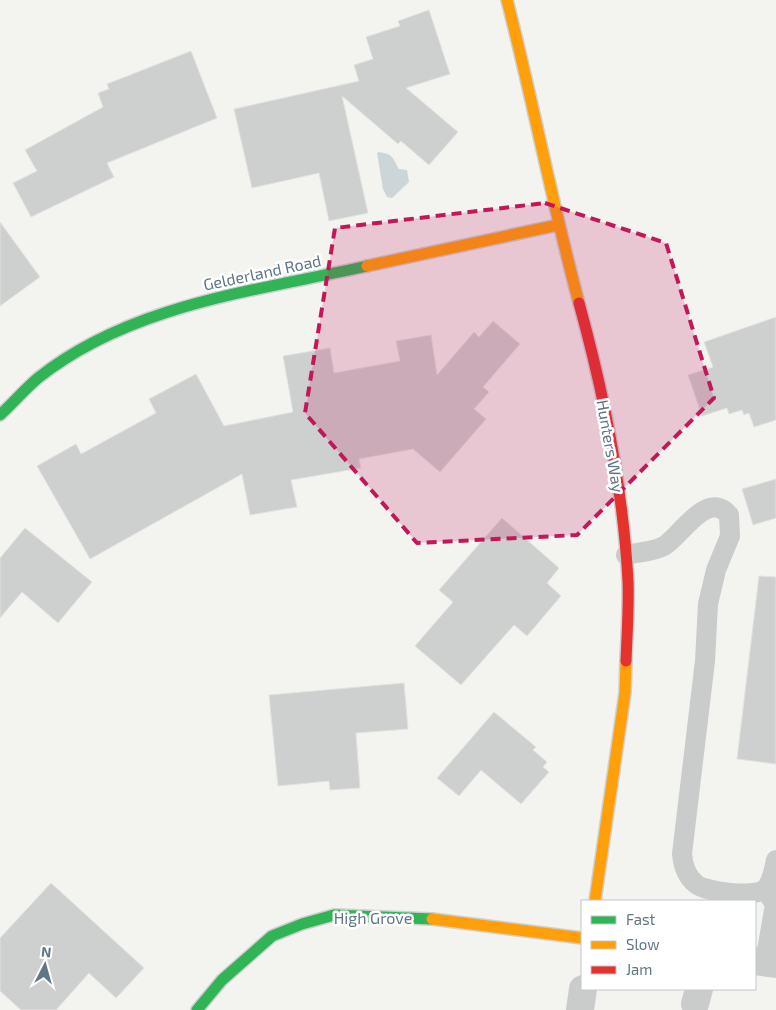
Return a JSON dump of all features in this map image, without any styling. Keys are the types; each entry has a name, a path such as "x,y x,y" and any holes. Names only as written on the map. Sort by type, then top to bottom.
{"street":[{"name":"Hunters Way","path":"507,0 523,62 558,225 599,377 620,493 628,582 625,693 595,900"},
{"name":"Gelderland Road","path":"0,415 38,378 77,352 119,330 184,306 558,225"},
{"name":"High Grove","path":"197,1010 222,980 272,936 302,924 334,915 418,917 581,938"},
{"path":"580,1010 583,990"}],"lane":[{"path":"626,555 663,546 672,540 694,516 703,510 719,509 729,515 730,536 716,570 708,604 705,661 682,854 683,868 701,888 743,894 765,889 771,880 776,860"},
{"path":"765,889 775,904 765,962"}],"highlighted area":[{"path":"545,203 666,243 714,398 577,535 417,543 305,413 335,228"}],"shaded area":[{"path":"377,153 390,156 399,169 407,170 409,182 392,198 387,197 383,189"}],"building":[{"path":"429,10 450,74 406,88 458,132 429,165 401,141 398,144 342,96 368,213 329,221 319,173 252,188 234,109 359,81 354,65 373,59 366,37 400,26 398,21"},
{"path":"191,51 217,118 107,163 114,177 31,217 13,183 37,171 25,150 103,107 98,93 109,89 107,84"},
{"path":"0,222 40,277 0,306"},
{"path":"776,317 776,420 754,427 749,413 744,415 742,410 729,414 727,408 702,416 688,375 713,367 704,342"},
{"path":"493,321 520,344 483,387 489,392 474,409 486,419 440,472 413,449 359,459 361,468 291,480 297,507 250,515 242,474 90,559 37,466 76,444 81,454 156,413 149,399 196,374 224,426 293,412 283,356 330,348 334,373 400,361 396,341 431,335 437,375 474,332 479,337"},
{"path":"776,479 776,518 753,525 742,489"},
{"path":"502,518 559,568 547,583 561,596 527,636 514,625 461,685 415,646 453,602 439,590"},
{"path":"25,528 92,582 58,623 22,592 0,618 0,558"},
{"path":"759,576 776,577 776,764 737,759"},
{"path":"404,683 408,729 356,733 360,788 330,790 329,781 278,786 269,695"},
{"path":"494,712 536,747 533,750 547,762 543,767 549,772 521,804 481,770 459,796 437,778"},
{"path":"51,883 144,968 116,998 89,973 56,1010 21,1010 0,991 0,938"}],"traffic: fast":[{"path":"0,415 38,378 74,353 113,333 154,317 196,304 367,266"},
{"path":"197,1010 222,980 272,936 302,924 334,915 432,919"}],"traffic: slow":[{"path":"507,0 579,303"},
{"path":"367,266 558,225"},
{"path":"595,900 625,693 626,661"},
{"path":"432,919 581,938"}],"traffic: jam":[{"path":"579,303 604,406 622,511 628,581 626,661"}]}
